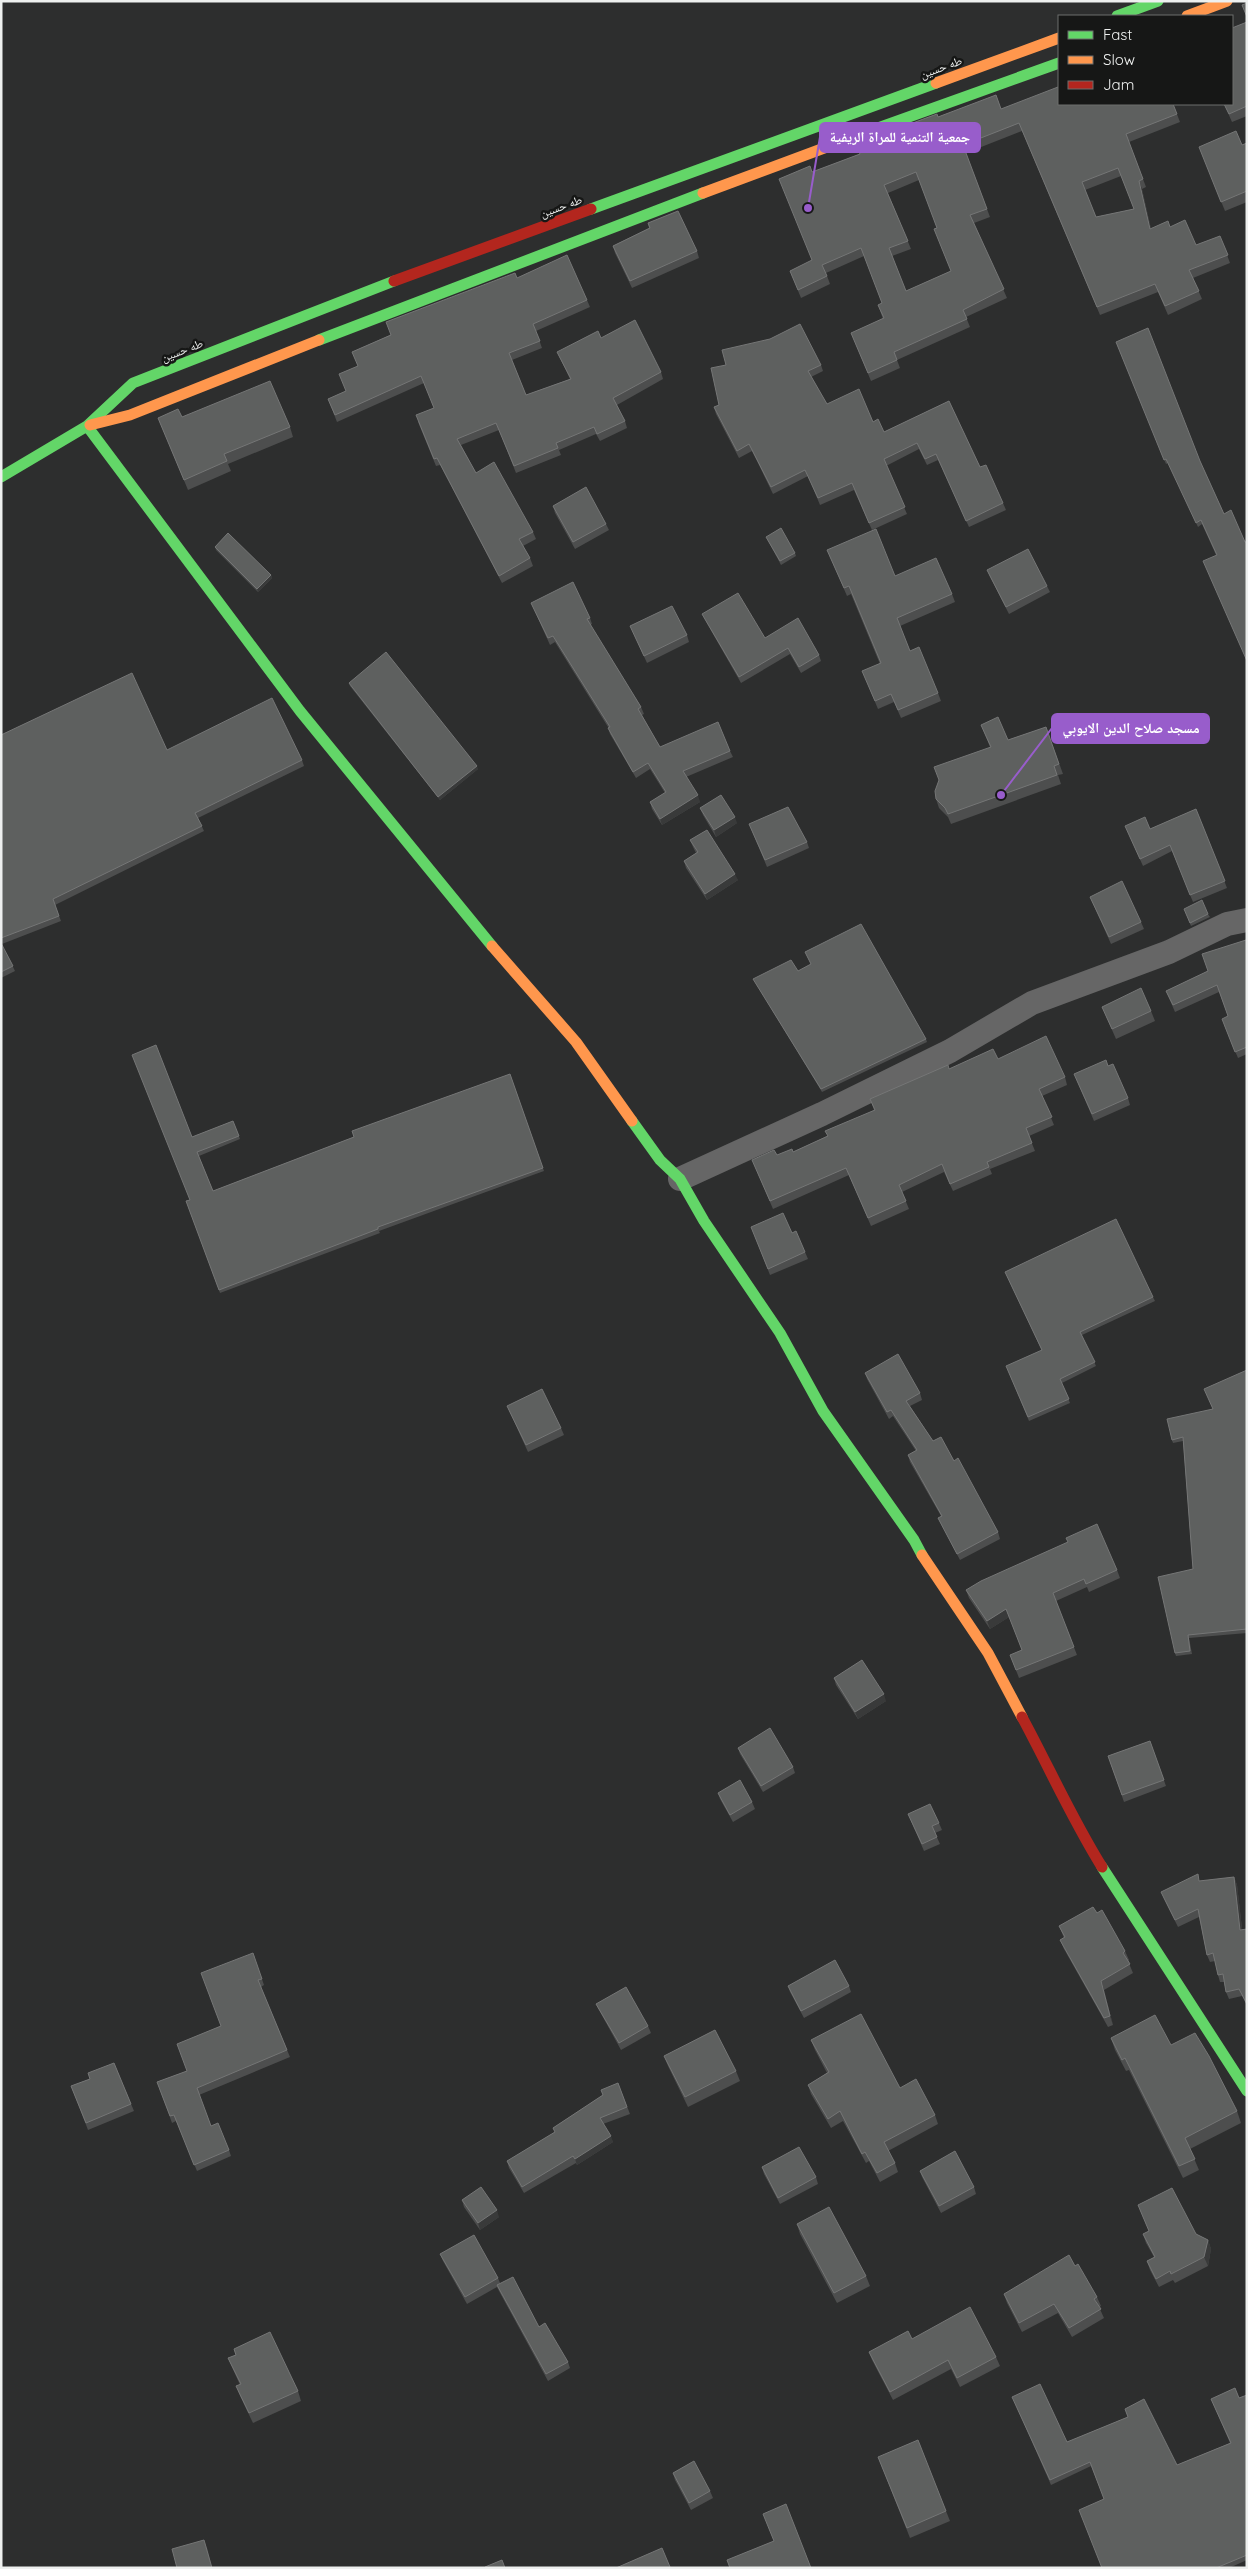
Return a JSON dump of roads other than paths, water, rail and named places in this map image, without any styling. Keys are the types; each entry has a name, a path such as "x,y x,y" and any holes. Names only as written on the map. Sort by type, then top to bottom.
{"main road":[{"path":"1120,15 1158,1"},
{"path":"1191,15 1227,1"},
{"name":"طه حسين","path":"1,476 86,426 133,383 439,264 1058,38"},
{"name":"طه حسين","path":"86,426 130,415 374,318 789,160 1058,63"},
{"path":"592,209 601,233"},
{"path":"86,426 300,711 475,927 576,1042 660,1160 680,1179 704,1221 780,1333 823,1411 914,1540 927,1565 988,1653 1054,1776 1078,1829 1247,2091"}],"street":[{"path":"680,1179 822,1114 950,1051 1032,1003 1169,952 1227,924 1247,920"}],"place":[{"name":"جمعية التنمية للمراة الريفية","path":"808,208"},
{"name":"مسجد صلاح الدين الايوبي","path":"1001,795"}]}
